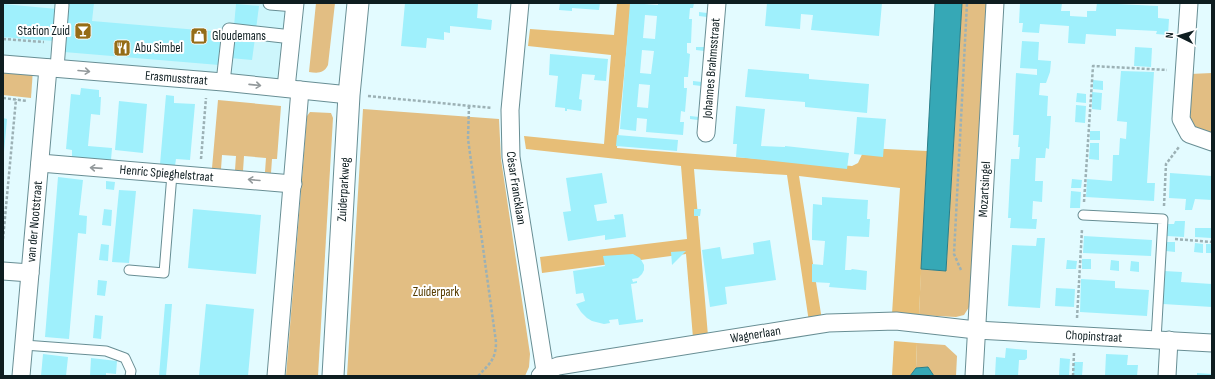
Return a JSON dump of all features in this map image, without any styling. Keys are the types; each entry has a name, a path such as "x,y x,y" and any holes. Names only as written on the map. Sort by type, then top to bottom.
{"street":[{"path":"270,3 295,4 292,37 292,184 276,376"},
{"name":"Zuiderparkweg","path":"333,376 350,95 358,3"},
{"name":"César Francklaan","path":"520,3 510,110 511,157 542,373"},
{"name":"Johannes Brahmsstraat","path":"706,133 717,3"},
{"name":"Mozartsingel","path":"974,376 995,3"},
{"path":"1189,3 1181,119 1189,134 1212,142"},
{"path":"52,68 59,43 62,5"},
{"path":"215,82 229,30 292,37"},
{"name":"Erasmusstraat","path":"3,64 350,95"},
{"name":"van der Nootstraat","path":"21,376 45,102 52,68"},
{"name":"Henric Spieghelstraat","path":"40,163 292,184"},
{"path":"3,271 30,274"},
{"name":"Wagnerlaan","path":"542,373 558,366 828,323 896,321 976,330"},
{"name":"Chopinstraat","path":"976,330 1212,343"},
{"path":"1162,340 1167,376"}],"lane":[{"path":"129,270 164,273 172,174"},
{"path":"1083,215 1163,219 1162,340"},
{"path":"24,345 106,351 124,358 130,371 130,376"}],"path":[{"path":"967,3 954,254 962,273 980,276"},
{"path":"3,39 59,43"},
{"path":"1073,376 1093,66 1184,71"},
{"path":"199,176 215,82"},
{"path":"350,95 510,110"},
{"path":"3,98 45,102"},
{"path":"3,239 16,99"},
{"path":"469,106 468,139 496,342 496,352 492,361 478,376"},
{"path":"1163,219 1166,164 1189,134"},
{"path":"1162,238 1212,242"}],"shaded area":[{"path":"3,3 295,3 286,88 3,64"},
{"path":"617,3 631,3 617,148 852,166 858,163 865,148 927,151 919,315 892,314 900,188 799,176 822,320 809,322 787,175 694,169 708,336 693,338 686,254 542,273 540,257 687,239 681,166 526,149 524,136 604,144 611,55 528,46 530,29 614,35"},
{"path":"894,341 917,343 916,368 910,376 892,376"}],"green space":[{"path":"316,3 335,3 328,65 324,70 317,73 309,72"},
{"path":"962,3 988,3 971,304 964,315 956,317 919,315 921,269 946,271"},
{"path":"3,66 33,69 31,98 3,95"},
{"path":"1212,73 1212,135 1190,128 1187,114 1190,74"},
{"path":"218,100 281,106 277,159 272,159 271,173 265,172 266,158 244,156 243,171 235,170 236,156 222,155 221,169 212,168"},
{"name":"Zuiderpark","path":"363,109 499,119 501,159 530,354 529,367 525,376 347,376"},
{"path":"310,112 331,113 333,118 318,376 286,376 307,116"},
{"path":"917,343 945,345 957,356 956,376 934,376 928,367 916,368"}],"water":[{"path":"935,3 962,3 946,271 921,269"},
{"path":"928,367 934,376 910,376 916,368"}],"building":[{"path":"68,3 94,3 92,21 222,32 219,65 64,52"},
{"path":"405,3 478,4 477,18 492,20 491,30 450,26 450,33 444,32 444,40 427,38 426,48 401,46"},
{"path":"560,3 600,3 599,10 572,8 572,11 559,10"},
{"path":"630,3 658,5 658,3 694,3 693,8 690,8 689,19 692,19 691,43 687,43 687,53 690,54 688,77 684,77 684,88 687,88 685,112 681,111 680,122 684,122 683,135 646,132 647,119 637,118 636,131 620,129","holes":["645,15 657,16 655,39 643,38","642,50 654,51 651,74 640,73","639,84 650,85 648,108 637,107"]},
{"path":"767,3 882,3 879,36 811,30 813,15 801,14 800,29 765,26"},
{"path":"1020,3 1062,3 1061,11 1070,11 1070,16 1087,17 1087,11 1096,11 1097,3 1158,6 1158,18 1169,19 1168,35 1156,34 1157,31 1116,29 1116,36 1086,34 1085,44 1068,43 1069,26 1040,24 1039,33 1022,32 1023,23 1019,23"},
{"path":"3,4 57,9 54,41 3,37"},
{"path":"236,4 259,6 256,29 234,26"},
{"path":"699,12 707,13 707,17 699,16"},
{"path":"232,35 255,38 252,60 230,58"},
{"path":"1022,41 1039,42 1038,60 1051,61 1050,72 1046,83 1040,83 1039,95 1048,96 1047,116 1051,116 1049,149 1046,148 1045,158 1036,158 1035,181 1043,181 1042,202 1033,201 1032,219 1037,219 1036,229 1010,228 1011,218 1008,218 1011,159 1019,159 1020,147 1018,147 1019,135 1013,135 1016,73 1037,75 1037,69 1020,68"},
{"path":"696,47 705,47 704,51 696,50"},
{"path":"1135,47 1152,48 1151,67 1134,66"},
{"path":"550,54 608,59 606,81 594,80 595,75 582,74 579,99 582,100 581,111 567,109 567,111 565,111 565,108 555,107 558,76 549,75"},
{"path":"748,69 809,74 809,79 869,84 867,113 805,107 805,102 745,97"},
{"path":"1121,71 1154,72 1147,183 1155,183 1154,201 1086,197 1087,179 1112,181 1113,155 1119,155 1120,138 1126,139 1127,122 1117,121"},
{"path":"1093,80 1103,81 1103,90 1093,89"},
{"path":"693,81 702,82 701,86 693,85"},
{"path":"81,88 99,90 99,97 101,97 100,115 91,114 88,146 112,148 111,160 72,157 72,150 66,149 71,94 80,95"},
{"path":"1092,92 1102,93 1101,110 1092,109"},
{"path":"1077,93 1086,94 1086,103 1076,102"},
{"path":"166,95 174,96 174,103 195,104 190,160 176,159 175,166 160,164"},
{"path":"119,101 147,104 143,153 115,150"},
{"path":"1076,105 1086,106 1085,123 1075,122"},
{"path":"736,106 765,109 761,146 785,146 849,153 847,169 736,157 737,144 733,144"},
{"path":"690,116 699,117 698,120 690,119"},
{"path":"857,117 886,119 883,157 854,154"},
{"path":"3,118 7,119 4,152 3,152"},
{"path":"1090,131 1100,131 1100,140 1090,140"},
{"path":"617,135 678,140 677,151 616,146"},
{"path":"1090,143 1099,143 1099,160 1089,159"},
{"path":"602,173 607,203 594,205 597,221 615,219 614,215 623,214 626,237 605,240 605,235 568,241 563,212 571,211 566,178"},
{"path":"1170,173 1212,176 1212,200 1195,199 1192,210 1185,210 1186,199 1169,198"},
{"path":"58,177 83,180 79,215 87,216 86,234 78,233 69,339 45,337"},
{"path":"1072,179 1082,180 1081,188 1071,188"},
{"path":"106,181 115,182 114,190 106,189"},
{"path":"119,190 136,191 129,263 112,262"},
{"path":"1071,191 1081,192 1080,208 1070,208"},
{"path":"822,197 868,200 867,219 870,219 869,237 847,236 845,270 852,269 867,271 866,290 829,287 830,283 812,282 812,264 823,265 825,241 812,240 813,204 822,205"},
{"path":"104,209 112,210 111,226 102,225"},
{"path":"193,209 261,215 256,274 188,268"},
{"path":"694,209 701,209 700,216 694,216"},
{"path":"1175,221 1185,221 1184,237 1167,236 1168,224 1174,224"},
{"path":"1195,228 1212,228 1211,238 1195,237"},
{"path":"1084,236 1152,240 1151,256 1083,253"},
{"path":"1037,238 1045,238 1040,308 1008,306 1012,245 1036,246"},
{"path":"770,240 776,280 725,287 727,304 710,307 702,250 720,247 722,259 754,254 753,243"},
{"path":"1167,242 1175,242 1175,252 1166,251"},
{"path":"1195,243 1203,244 1203,253 1194,252"},
{"path":"101,244 109,245 108,261 99,260"},
{"path":"1206,244 1212,244 1212,253 1206,253"},
{"path":"686,251 672,265 671,252"},
{"path":"633,254 640,258 644,265 642,274 638,278 632,279 633,282 637,281 637,283 631,284 636,320 643,319 643,322 619,325 618,319 609,320 610,323 604,324 587,318 576,304 585,301 583,293 576,294 573,271 605,266 603,256"},
{"path":"1082,259 1091,259 1091,269 1082,269"},
{"path":"1067,260 1077,261 1076,269 1066,269"},
{"path":"1111,260 1119,261 1119,271 1110,270"},
{"path":"1131,261 1139,262 1139,272 1130,271"},
{"path":"1164,271 1182,272 1181,282 1212,284 1212,307 1163,304"},
{"path":"1081,279 1115,281 1115,288 1149,290 1147,316 1080,312"},
{"path":"98,280 107,281 105,296 97,295"},
{"path":"1056,288 1075,289 1074,307 1055,306"},
{"path":"165,304 172,304 168,354 166,376 159,376"},
{"path":"206,304 254,309 248,376 199,376"},
{"path":"95,315 103,316 101,339 93,338"},
{"path":"1006,348 1027,350 1027,358 1025,360 1019,360 1018,376 995,376 996,357 1005,358"},
{"path":"43,354 68,357 66,376 41,376"},
{"path":"1106,354 1128,355 1127,365 1138,365 1137,376 1105,376"},
{"path":"91,358 117,361 116,374 106,373 106,376 90,376"},
{"path":"1060,358 1070,359 1069,376 1059,376"},
{"path":"1074,362 1083,362 1082,376 1073,376"},
{"path":"1197,373 1212,374 1212,376 1197,376"}],"place":[{"name":"Station Zuid","path":"83,31"},
{"name":"Gloudemans","path":"199,36"},
{"name":"Abu Simbel","path":"122,48"}]}
